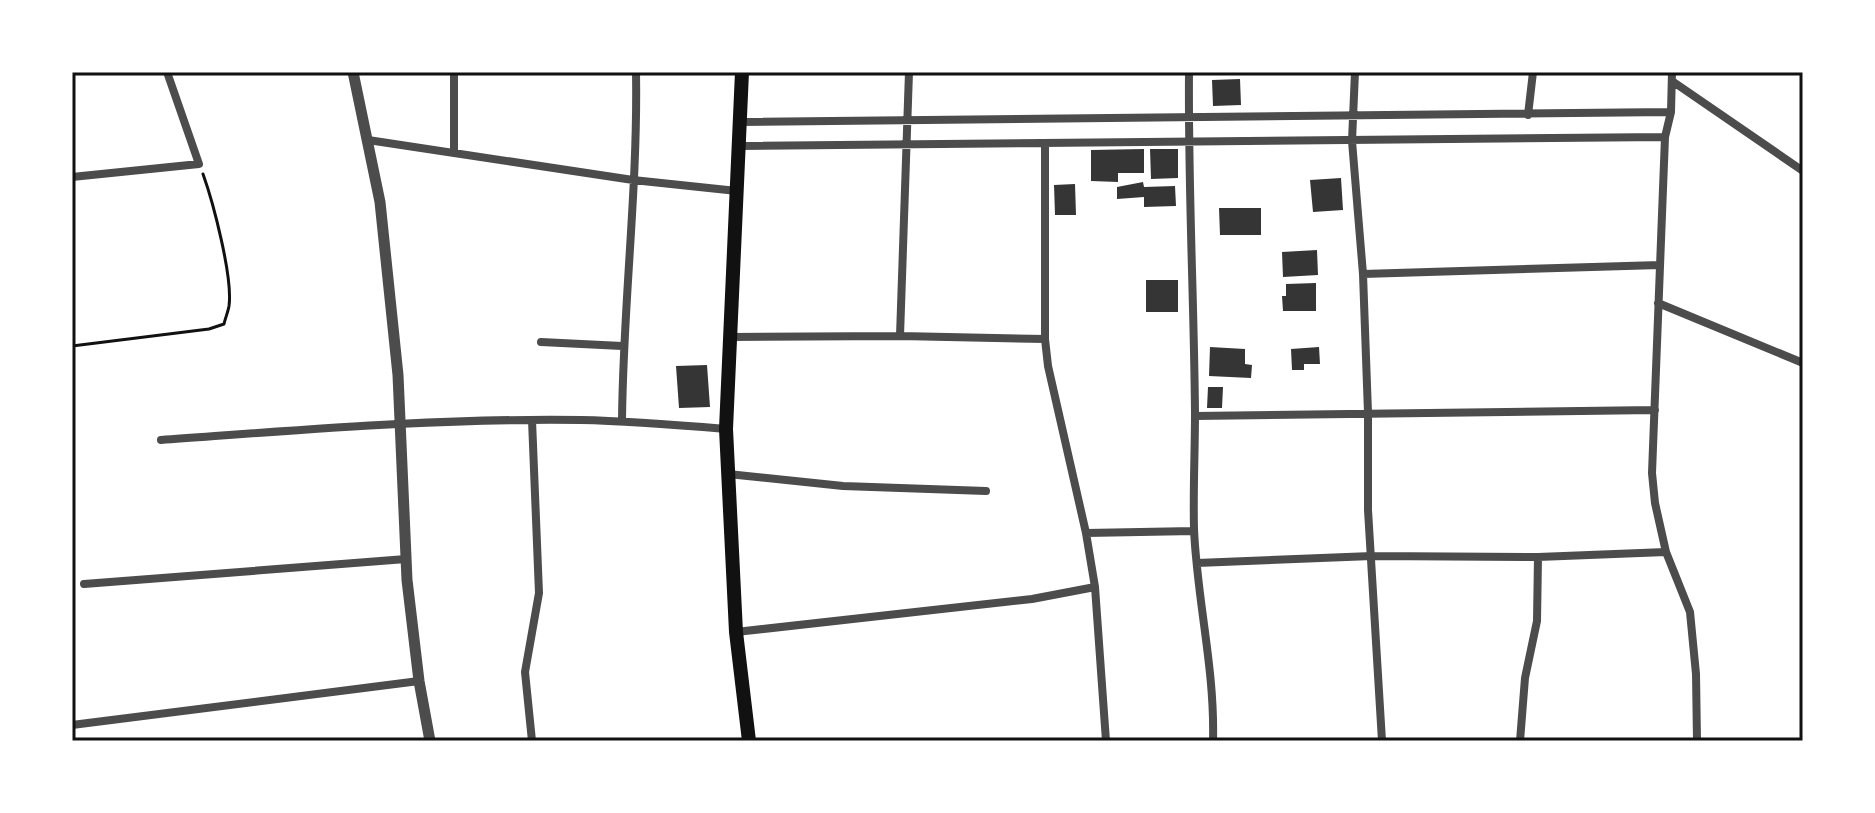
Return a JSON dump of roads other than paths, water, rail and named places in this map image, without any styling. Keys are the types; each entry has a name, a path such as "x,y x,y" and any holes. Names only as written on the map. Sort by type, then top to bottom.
{"main road":[{"path":"742,72 726,429 736,632 749,741"}],"street":[{"path":"72,177 199,164 167,72"},
{"path":"353,72 380,202 398,375 406,559 419,681 430,741"},
{"path":"454,72 454,153"},
{"path":"622,421 622,346 637,137 636,72"},
{"path":"900,336 909,72"},
{"path":"1189,72 1194,531 1199,606 1212,675 1213,741"},
{"path":"1355,72 1352,141 1363,274 1368,510 1382,741"},
{"path":"1528,115 1533,72"},
{"path":"1672,77 1671,112 1665,137 1652,473 1666,552 1690,612 1696,674 1697,741"},
{"path":"1672,77 1803,171"},
{"path":"739,122 1671,112"},
{"path":"739,146 1665,137"},
{"path":"368,140 633,180 737,191"},
{"path":"1045,143 1045,339 1095,587 1106,741"},
{"path":"1363,274 1660,265"},
{"path":"1658,303 1803,363"},
{"path":"731,337 1045,339"},
{"path":"541,342 622,346"},
{"path":"1195,416 1655,410"},
{"path":"532,420 539,593 525,672 532,741"},
{"path":"161,440 400,423 532,420 622,421 726,429"},
{"path":"728,474 843,486 986,491"},
{"path":"1086,533 1194,531"},
{"path":"1197,563 1372,556 1538,557 1666,552"},
{"path":"1520,741 1525,678 1537,621 1538,557"},
{"path":"84,584 406,559"},
{"path":"736,632 1032,599 1095,587"},
{"path":"72,725 419,681"}]}
